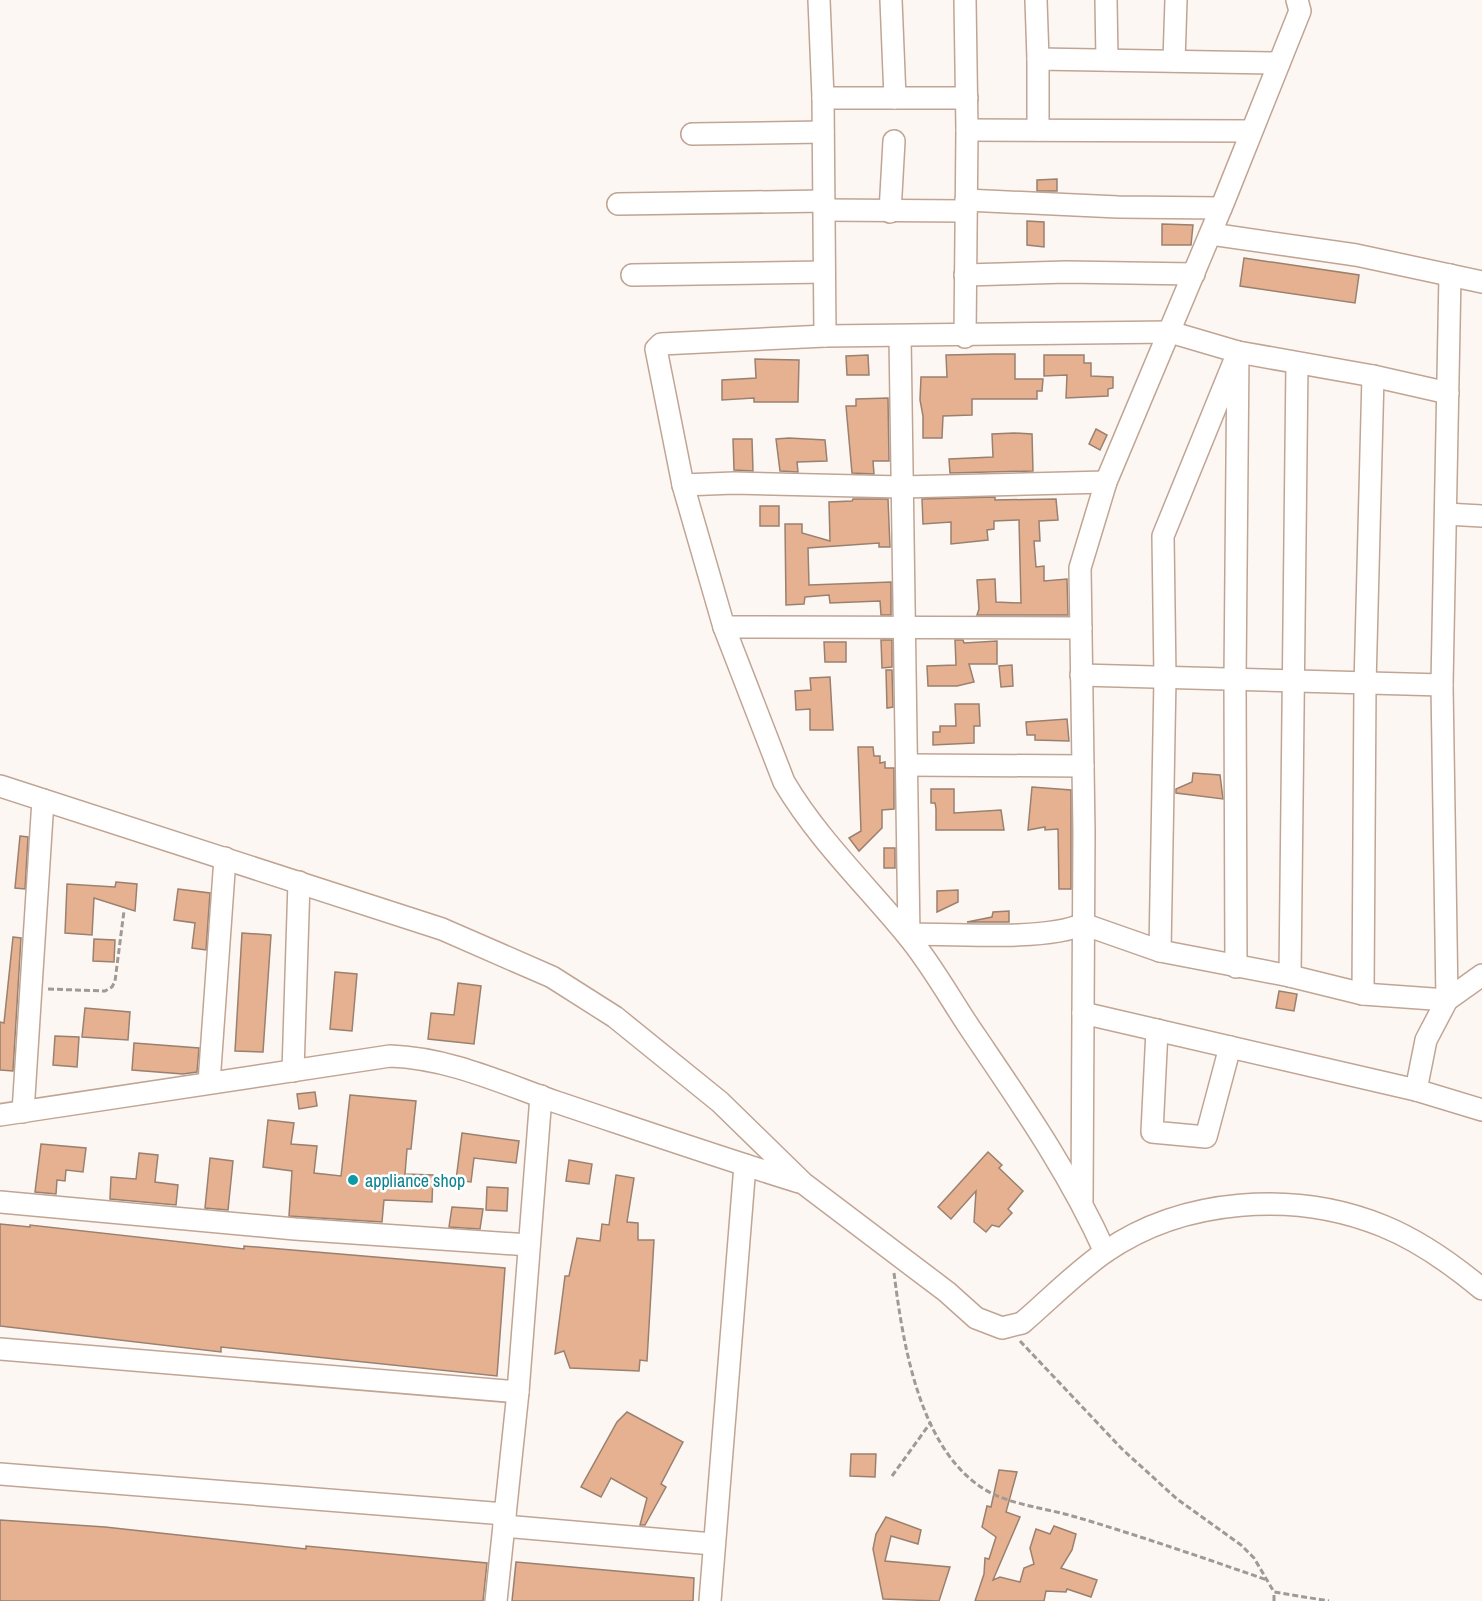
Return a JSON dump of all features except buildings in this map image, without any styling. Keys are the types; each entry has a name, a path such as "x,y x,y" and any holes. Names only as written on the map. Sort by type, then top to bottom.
{"street":[{"path":"819,0 823,98 825,336"},
{"path":"891,0 895,98"},
{"path":"965,0 967,98 965,337"},
{"path":"1036,0 1038,130"},
{"path":"1106,0 1107,60"},
{"path":"1174,61 1176,0"},
{"path":"1082,1201 1083,766 1080,568 1106,482 1211,234 1300,11 1297,0"},
{"path":"1038,59 1279,63"},
{"path":"823,98 967,98"},
{"path":"967,130 1251,131"},
{"path":"692,134 823,132"},
{"path":"890,212 894,141"},
{"path":"618,204 824,206 890,212 966,205 1221,208"},
{"path":"1211,234 1356,255 1482,282"},
{"path":"632,275 824,272"},
{"path":"965,275 1066,272 1194,274"},
{"path":"1447,1000 1442,686 1450,275"},
{"path":"1105,1252 1082,1201 1011,1088 909,935 796,803 775,763 724,627 683,485 656,355 659,345 825,336 965,337 1170,332 1238,352 1373,376 1448,393"},
{"path":"900,336 909,935"},
{"path":"1160,951 1165,678 1163,536 1238,352"},
{"path":"1236,967 1235,680 1238,352"},
{"path":"1290,976 1297,363"},
{"path":"1363,994 1365,685 1373,376"},
{"path":"683,485 734,483 901,487 1106,482"},
{"path":"1446,514 1482,516"},
{"path":"724,627 1081,628"},
{"path":"1082,675 1442,686"},
{"path":"907,765 1083,766"},
{"path":"0,786 442,929 526,964 574,989 615,1017 720,1102 803,1183 947,1292 976,1318 992,1326 1009,1329 1022,1323 1105,1252 1161,1222 1225,1206 1302,1207 1356,1217 1397,1232 1449,1262 1482,1289"},
{"path":"23,1112 43,800"},
{"path":"210,1083 225,858"},
{"path":"292,1071 299,882"},
{"path":"909,935 998,935 1071,930 1083,924 1160,951 1290,976 1363,994 1447,1000"},
{"path":"1416,1090 1426,1040 1447,1000 1482,975"},
{"path":"1083,1014 1416,1090 1482,1110"},
{"path":"1156,1030 1152,1132 1206,1137 1230,1047"},
{"path":"0,1115 390,1056 405,1057 451,1064 803,1183"},
{"path":"496,1601 518,1392 541,1096"},
{"path":"710,1601 745,1165"},
{"path":"0,1202 295,1229 529,1245"},
{"path":"0,1349 518,1392"},
{"path":"0,1474 505,1520 713,1544"}],"path":[{"path":"31,988 105,991 112,987 115,981 124,910"},
{"path":"891,1249 908,1362 919,1398 931,1422 959,1465 982,1488 995,1495 1074,1516 1267,1580"},
{"path":"1009,1329 1122,1449 1177,1499 1240,1545 1254,1558 1274,1592 1274,1601"},
{"path":"892,1476 931,1422"},
{"path":"1274,1592 1329,1601"}],"place":[{"name":"appliance shop","path":"353,1180"}]}
